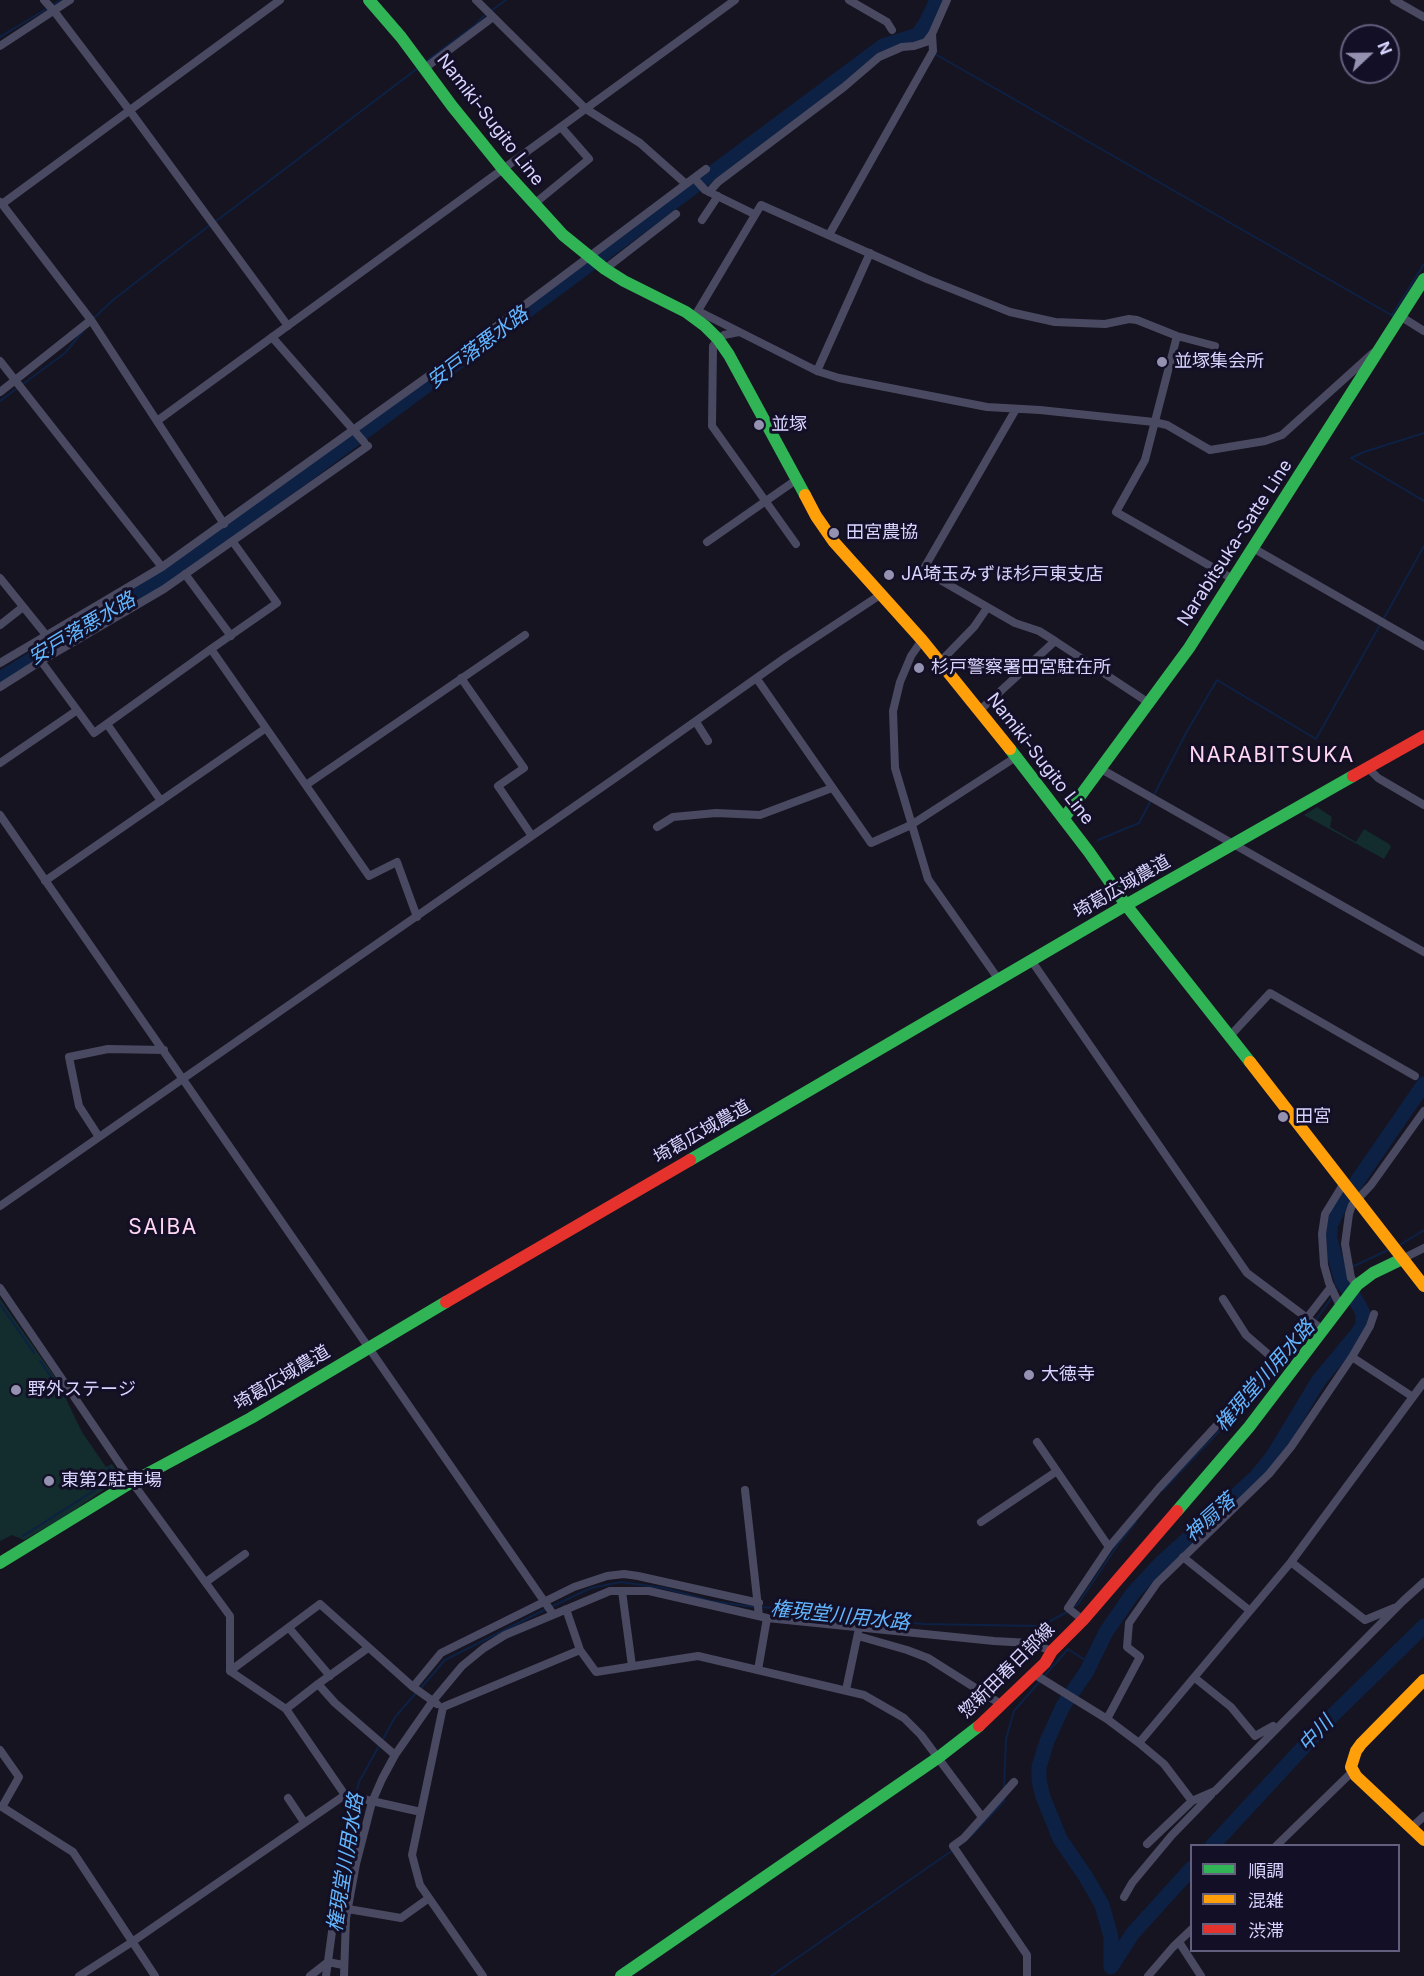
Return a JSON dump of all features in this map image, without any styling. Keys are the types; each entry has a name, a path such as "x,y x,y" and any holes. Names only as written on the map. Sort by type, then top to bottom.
{"main road":[{"name":"Namiki-Sugito Line","path":"369,0 401,37 452,106 503,169 563,235 588,257 624,281 696,314 718,339 729,355 816,516 834,542 922,640 980,710 1064,818 1126,905 1357,1200"},
{"name":"Narabitsuka-Satte Line","path":"1064,818 1189,648 1424,279"},
{"name":"埼葛広域農道","path":"0,1563 132,1482 243,1422 1031,960 1424,736"},
{"path":"1357,1200 1424,1286"},
{"path":"1357,1285 1372,1273 1402,1259"},
{"name":"惣新田春日部線","path":"621,1976 939,1757 1001,1706 1045,1663 1052,1651 1083,1620 1249,1427 1357,1285"},
{"path":"1424,1680 1361,1744 1352,1760 1353,1771 1424,1840"}],"street":[{"path":"44,0 130,111 288,326"},
{"path":"0,46 70,0"},
{"path":"224,524 91,320 1,203 280,0"},
{"path":"476,0 586,109 639,143 686,184"},
{"path":"157,421 735,0"},
{"path":"849,0 887,22 892,30"},
{"path":"702,220 711,193 718,182 844,87 879,57 902,47 926,42 947,0"},
{"path":"1394,0 1424,17"},
{"path":"425,68 493,17"},
{"path":"829,235 933,51 932,34"},
{"path":"534,204 589,159 561,127"},
{"path":"0,663 162,567 224,524 355,431 706,169"},
{"path":"694,178 711,193 754,214"},
{"path":"1215,346 1177,336 1137,320 1129,319 1105,324 1055,322 1010,312 927,279 761,205 696,314 739,332 818,371 839,378 987,407 1155,422 1167,425 1210,450 1265,441 1282,435 1380,347"},
{"path":"605,269 676,214"},
{"path":"818,371 870,254"},
{"path":"1400,316 1424,331"},
{"path":"0,392 91,320"},
{"path":"739,332 718,339 713,346 712,426 796,544"},
{"path":"1177,336 1145,460 1116,512 1233,579"},
{"path":"0,687 40,661 164,589 366,444 272,337"},
{"path":"0,361 162,567"},
{"path":"1016,409 923,570 1015,623 1039,631 1055,640 1149,703"},
{"path":"706,542 796,480"},
{"path":"40,661 94,733 277,603 232,542"},
{"path":"1253,548 1424,646"},
{"path":"185,574 231,636"},
{"path":"0,578 46,635"},
{"path":"0,1206 880,595"},
{"path":"0,625 23,607"},
{"path":"940,662 974,627 987,608"},
{"path":"306,785 525,635"},
{"path":"922,640 911,656 900,682 892,711 895,768 928,879 999,980"},
{"path":"980,710 1055,640"},
{"path":"211,649 369,876 397,862 417,917"},
{"path":"461,678 524,768 498,786 532,836"},
{"path":"757,679 871,843 911,825 1016,757"},
{"path":"0,763 76,711"},
{"path":"696,722 708,741"},
{"path":"107,724 161,801"},
{"path":"45,881 267,728"},
{"path":"1368,768 1378,778 1424,805"},
{"path":"1101,769 1424,952"},
{"path":"657,827 672,817 716,813 760,814 832,788"},
{"path":"0,815 553,1614"},
{"path":"1031,960 1247,1273 1323,1330"},
{"path":"1230,1036 1270,993 1415,1076"},
{"path":"99,1137 79,1106 69,1058 108,1049 164,1050"},
{"path":"1421,1114 1424,1127"},
{"path":"1357,1285 1351,1278 1345,1244 1352,1205 1371,1185 1421,1114"},
{"path":"1340,1306 1324,1264 1322,1246 1323,1223 1329,1206 1344,1183"},
{"path":"1402,1259 1424,1248"},
{"path":"1307,1318 1331,1287"},
{"path":"0,1288 132,1482 230,1616 230,1671"},
{"path":"1083,1620 1068,1608 1109,1547 1159,1488 1276,1361 1246,1335 1223,1299"},
{"path":"1107,1719 1140,1657 1127,1647 1129,1623 1157,1583 1269,1474 1291,1447 1352,1357 1370,1326 1374,1314"},
{"path":"1352,1357 1413,1397"},
{"path":"1140,1743 1291,1562 1424,1382"},
{"path":"1037,1442 1109,1547"},
{"path":"981,1522 1057,1471"},
{"path":"745,1490 759,1603 763,1617 758,1670"},
{"path":"206,1582 245,1554"},
{"path":"1184,1557 1249,1610"},
{"path":"1291,1562 1365,1620 1400,1605"},
{"path":"413,1687 441,1653 574,1587 608,1576 624,1574 638,1576 759,1603"},
{"path":"608,1576 610,1591"},
{"path":"1124,1897 1132,1883 1172,1835 1282,1722 1424,1582"},
{"path":"344,1976 347,1913 356,1864 372,1802 396,1755 432,1702 462,1666 505,1635 610,1591 649,1591 763,1617 859,1631 1029,1643 1052,1651"},
{"path":"622,1591 632,1666"},
{"path":"230,1671 320,1604 413,1687 432,1702 443,1707 580,1650"},
{"path":"566,1609 580,1650 596,1672 698,1656 864,1695 904,1718 921,1735 982,1817"},
{"path":"289,1628 330,1676"},
{"path":"846,1690 859,1631"},
{"path":"859,1631 928,1658 1001,1706"},
{"path":"286,1708 368,1648"},
{"path":"230,1671 286,1708 345,1795 421,1812"},
{"path":"1034,1674 1107,1719 1140,1743 1164,1764 1192,1801"},
{"path":"1195,1677 1231,1707 1255,1736 1282,1722"},
{"path":"318,1684 335,1703 396,1755"},
{"path":"443,1707 412,1855 420,1886 483,1976"},
{"path":"0,1750 19,1777 2,1807 73,1852 155,1976"},
{"path":"1277,1844 1353,1771"},
{"path":"1014,1782 964,1838 952,1846 1028,1955 1027,1976"},
{"path":"1147,1844 1192,1801 1215,1791"},
{"path":"79,1976 345,1795"},
{"path":"288,1798 304,1822"},
{"path":"1411,1828 1424,1816"},
{"path":"326,1976 334,1917 347,1913 401,1918 429,1898"},
{"path":"1148,1976 1190,1930"},
{"path":"1179,1942 1201,1976"},
{"path":"310,1976 328,1962 343,1965"}],"green space":[{"path":"1317,807 1332,817 1330,827 1356,842 1364,829 1389,844 1391,847 1384,859 1304,815"},
{"path":"0,1299 69,1397 66,1399 82,1432 106,1467 112,1464 117,1472 112,1484 62,1519 24,1540 12,1535 0,1541"}],"waterway":[{"path":"53,5 61,0"},
{"path":"491,11 506,0"},
{"name":"安戸落悪水路","path":"0,679 148,588 309,473 883,46 918,35 937,0"},
{"path":"0,37 48,8"},
{"path":"425,62 475,25 486,14"},
{"name":"安戸落悪水路","path":"906,38 914,42"},
{"path":"935,54 1393,316"},
{"path":"215,222 418,68"},
{"path":"93,319 113,300 210,225"},
{"path":"1392,315 1424,264"},
{"path":"0,401 65,353 84,330"},
{"path":"1424,433 1351,458 1424,501"},
{"path":"1383,620 1424,546"},
{"path":"1154,795 1217,680 1316,739 1380,625"},
{"path":"1098,840 1139,823 1151,800"},
{"name":"神扇落","path":"1111,1967 1111,1937 1102,1905 1060,1839 1043,1797 1039,1781 1039,1767 1047,1741 1063,1706 1087,1671 1106,1632 1133,1593 1161,1563 1256,1477 1273,1456 1319,1380 1363,1325 1363,1313 1353,1295 1342,1282 1330,1239 1330,1226 1338,1209 1424,1084"},
{"name":"権現堂川用水路","path":"1398,1246 1424,1230"},
{"name":"権現堂川用水路","path":"1352,1267 1390,1249"},
{"name":"権現堂川用水路","path":"1336,1291 1346,1273"},
{"name":"権現堂川用水路","path":"1315,1321 1333,1296"},
{"path":"0,1304 34,1353"},
{"name":"権現堂川用水路","path":"1163,1490 1229,1421 1301,1341 1312,1325"},
{"path":"40,1361 65,1397"},
{"path":"23,1536 109,1481 113,1472 109,1468"},
{"name":"権現堂川用水路","path":"1072,1608 1078,1604 1136,1522"},
{"name":"権現堂川用水路","path":"551,1607 591,1588 621,1582 664,1588 711,1601 754,1607"},
{"name":"権現堂川用水路","path":"760,1607 923,1624 1041,1626 1067,1612"},
{"name":"権現堂川用水路","path":"421,1688 445,1660 546,1609"},
{"name":"中川","path":"1214,1844 1334,1714 1424,1626"},
{"path":"1004,1789 1006,1739 1014,1711 1068,1649 1091,1664"},
{"name":"権現堂川用水路","path":"382,1741 395,1717 417,1692"},
{"name":"権現堂川用水路","path":"356,1794 359,1782 379,1746"},
{"path":"971,1836 1004,1801 1004,1798"},
{"name":"権現堂川用水路","path":"337,1916 346,1846 355,1800"},
{"path":"771,1976 953,1850"},
{"name":"中川","path":"1111,1967 1133,1933 1190,1870"}],"traffic: fast":[{"path":"369,0 401,37 452,106 503,169 563,235 605,269 686,312 718,339 729,355 805,495"},
{"path":"1064,818 1189,648 1424,279"},
{"path":"1010,749 1089,852 1126,905 1250,1062"},
{"path":"690,1160 1126,905 1353,776"},
{"path":"1177,1511 1249,1427 1357,1285 1373,1273 1402,1259"},
{"path":"0,1563 132,1482 251,1418 446,1302"},
{"path":"621,1976 939,1757 979,1726"}],"traffic: slow":[{"path":"805,495 834,542 922,640 1010,749"},
{"path":"1250,1062 1424,1286"},
{"path":"1424,1680 1361,1744 1351,1767 1356,1776 1424,1840"}],"traffic: jam":[{"path":"1353,776 1424,736"},
{"path":"446,1302 690,1160"},
{"path":"979,1726 1045,1663 1052,1651 1083,1620 1177,1511"}],"place":[{"name":"並塚集会所","path":"1162,362"},
{"name":"並塚","path":"759,425"},
{"name":"田宮農協","path":"834,533"},
{"name":"JA埼玉みずほ杉戸東支店","path":"889,575"},
{"name":"杉戸警察署田宮駐在所","path":"919,668"},
{"name":"田宮","path":"1283,1117"},
{"name":"大徳寺","path":"1029,1375"},
{"name":"野外ステージ","path":"16,1390"},
{"name":"東第2駐車場","path":"49,1481"}],"district":[{"name":"NARABITSUKA","path":"1272,756"},
{"name":"SAIBA","path":"163,1228"}]}
